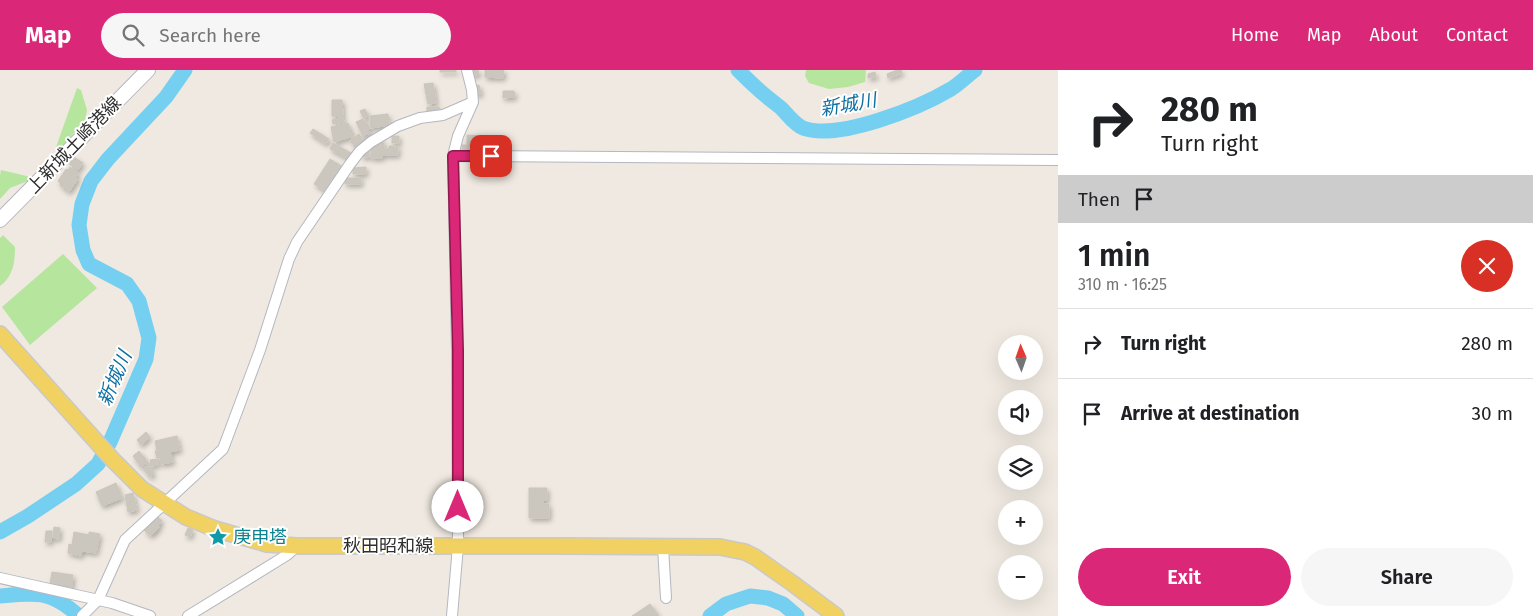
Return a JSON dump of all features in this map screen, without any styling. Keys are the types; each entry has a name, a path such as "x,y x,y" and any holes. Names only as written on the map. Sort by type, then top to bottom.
{"main road":[{"name":"上新城土崎港線","path":"0,220 148,70"},
{"name":"秋田昭和線","path":"0,334 142,489 186,517 215,529 267,544 297,546 720,548 744,552 755,557 836,616"}],"street":[{"path":"452,616 458,546 458,351 453,156 458,136 473,102 468,70"},
{"path":"83,614 98,600 125,540 223,449 260,350 289,259 297,242 350,164 360,151 371,142 398,126 420,118 443,115 473,102"},
{"path":"453,156 1058,160"},
{"path":"188,616 287,555 297,546"},
{"path":"663,548 666,598"},
{"path":"0,578 98,600 150,616"}],"green space":[{"path":"806,70 866,70 865,82 848,87 829,89 809,83 805,76"},
{"path":"77,88 81,90 87,110 85,121 57,151 55,150"},
{"path":"1,170 31,177 28,181 10,188 0,199"},
{"path":"3,235 15,247 15,253 14,264 10,274 0,286 0,238"},
{"path":"63,254 97,288 30,345 2,307"}],"building":[{"path":"440,70 456,70 456,72 440,72"},
{"path":"471,70 478,70 479,74 472,76"},
{"path":"485,70 504,70 503,78 485,77"},
{"path":"901,70 902,73 888,78 887,74"},
{"path":"875,72 876,77 868,78 868,74"},
{"path":"433,83 436,103 428,104 424,84"},
{"path":"479,85 481,94 476,95 474,86"},
{"path":"503,91 514,91 515,97 503,98"},
{"path":"332,100 342,100 343,116 332,116"},
{"path":"427,107 439,107 440,114 427,114"},
{"path":"365,109 368,116 364,119 360,111"},
{"path":"388,114 389,125 371,128 370,116"},
{"path":"343,117 344,122 333,124 332,120"},
{"path":"363,119 370,129 368,130 370,133 363,136 356,122"},
{"path":"348,123 354,136 334,142 331,127"},
{"path":"313,129 329,139 326,144 310,133"},
{"path":"359,134 363,141 355,147 350,140"},
{"path":"467,135 481,136 480,151 462,151 462,145 467,145"},
{"path":"392,136 399,136 399,143 392,143"},
{"path":"377,139 382,139 384,149 389,149 389,146 397,148 398,145 398,155 382,155 382,158 371,158 371,146 377,146"},
{"path":"333,143 351,153 347,158 330,149"},
{"path":"369,149 369,157 362,157 362,152"},
{"path":"74,157 83,163 78,170 69,164"},
{"path":"330,159 343,167 327,192 314,184"},
{"path":"70,167 78,173 76,177 78,179 69,192 58,181 66,169 68,170"},
{"path":"366,167 366,174 353,174 353,168"},
{"path":"345,178 361,178 361,184 345,184"},
{"path":"146,432 150,437 141,445 137,440"},
{"path":"177,436 180,450 170,452 173,462 161,464 160,458 157,458 155,451 157,451 155,441"},
{"path":"139,451 148,462 141,467 133,456"},
{"path":"157,459 158,465 151,466 150,460"},
{"path":"148,465 154,474 150,477 143,468"},
{"path":"116,483 122,498 102,506 96,492"},
{"path":"529,488 547,488 547,500 543,500 543,504 549,504 549,518 529,518"},
{"path":"133,493 137,510 128,512 125,495"},
{"path":"157,516 162,521 158,526 160,527 151,536 144,530"},
{"path":"54,527 60,528 59,539 53,538"},
{"path":"188,528 193,530 190,537 185,535"},
{"path":"46,531 52,531 51,542 45,542"},
{"path":"74,532 89,535 89,532 100,534 96,553 82,551 81,556 68,553 69,544 72,545"},
{"path":"52,572 73,575 72,587 50,584"},
{"path":"650,604 659,616 632,616"}],"waterway":[{"name":"新城川","path":"0,532 76,484 98,464 110,442 146,359 149,338 139,301 127,284 89,264 83,250 79,225 82,204 91,181 108,159 166,97 185,70"},
{"name":"新城川","path":"738,70 797,124 803,128 818,131 857,126 899,113 937,97 957,85 975,70"},
{"path":"0,596 33,594 51,597 79,616"},
{"path":"710,616 726,604 750,596 768,598 783,604 797,616"}],"place":[{"name":"庚申塔","path":"218,537"}],"route":[{"path":"458,507 458,351 453,156 491,156"}]}
